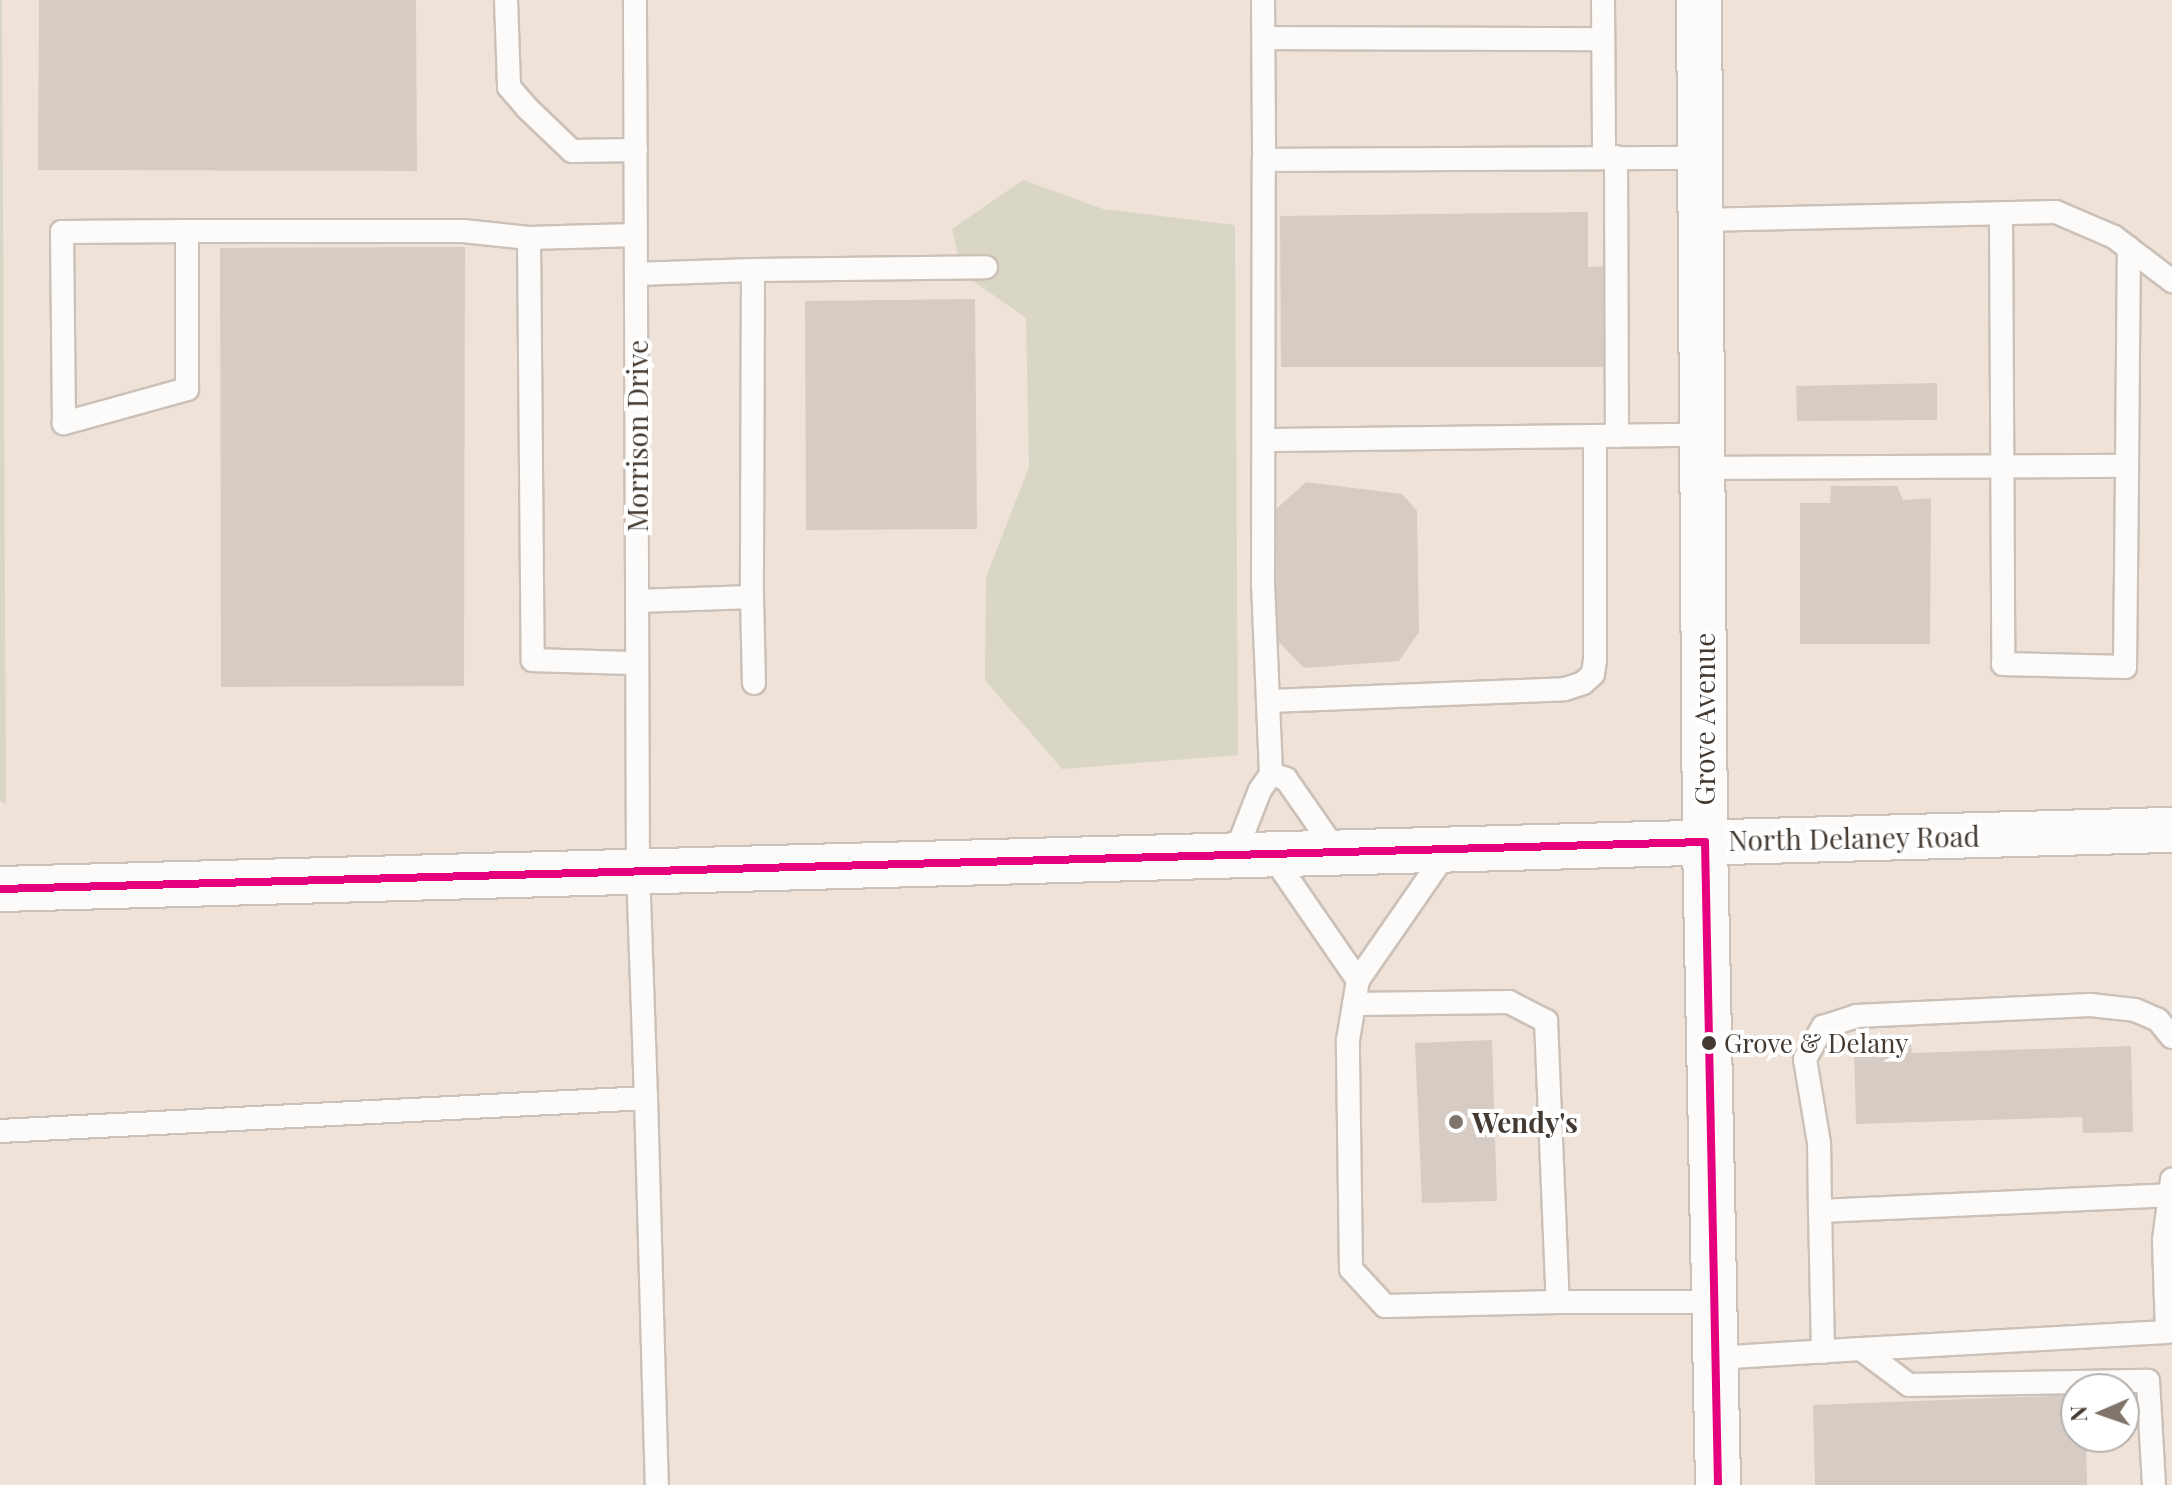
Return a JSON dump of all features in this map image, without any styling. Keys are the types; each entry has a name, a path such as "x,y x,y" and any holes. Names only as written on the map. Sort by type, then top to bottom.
{"street":[{"name":"Grove Avenue","path":"1699,0 1705,842 1718,1485"},
{"name":"North Delaney Road","path":"0,889 2172,830"}],"lane":[{"path":"506,0 509,87 527,108 572,151 636,150"},
{"name":"Morrison Drive","path":"635,0 638,871 657,1485"},
{"path":"1263,0 1263,585 1271,774 1260,790 1253,854 1358,980"},
{"path":"1270,701 1565,689 1583,683 1593,674 1606,436 1610,157 1603,0"},
{"path":"1264,38 1603,39"},
{"path":"1264,160 1700,158"},
{"path":"1700,220 2056,212 2129,248 2172,281"},
{"path":"2001,214 2003,664 2125,667 2129,248"},
{"path":"187,231 187,389 64,423 62,232 187,231 463,231 529,238 636,235"},
{"path":"529,238 533,660 637,663"},
{"path":"636,274 986,267"},
{"path":"753,270 754,683"},
{"path":"1264,440 1606,436 1702,451 2003,466 2127,466"},
{"path":"637,601 752,597"},
{"path":"1271,774 1286,779 1337,852"},
{"path":"1449,849 1358,980 1348,1040 1351,1269 1385,1306 1714,1302"},
{"path":"1354,1004 1509,1002 1546,1021 1558,1302"},
{"path":"1823,1352 1819,1143 1805,1059 1823,1027 1856,1016 2090,1005 2135,1010 2158,1020 2172,1037"},
{"path":"0,1131 646,1098"},
{"path":"1715,1358 2167,1332 2164,1240 2171,1188 1820,1211"},
{"path":"1861,1349 1909,1385 2148,1381 2154,1485"}],"shaded area":[{"path":"2,0 6,804 0,801"},
{"path":"1023,180 1103,209 1235,225 1238,755 1062,769 985,680 986,577 1029,467 1026,318 962,273 952,229"}],"building":[{"path":"39,0 416,0 417,171 38,170"},
{"path":"1588,212 1588,267 1603,266 1604,367 1281,367 1280,216"},
{"path":"465,247 464,686 221,687 220,248"},
{"path":"975,299 977,529 806,530 805,301"},
{"path":"1937,383 1937,420 1797,421 1796,386"},
{"path":"1306,482 1402,494 1417,511 1419,632 1399,661 1304,668 1273,636 1274,511"},
{"path":"1831,486 1897,486 1903,500 1931,498 1930,644 1800,644 1800,503 1830,503"},
{"name":"Wendy's","path":"1492,1040 1497,1201 1422,1203 1415,1043"},
{"path":"1911,1045 1912,1053 2131,1046 2133,1132 2083,1133 2082,1117 1856,1124 1854,1047"},
{"path":"2060,1396 2060,1453 2086,1453 2087,1485 1815,1485 1813,1405"}],"transit line":[{"path":"0,889 1705,842 1718,1485"}],"place":[{"name":"Grove & Delany","path":"1709,1043"},
{"name":"Wendy's","path":"1456,1122"}]}
